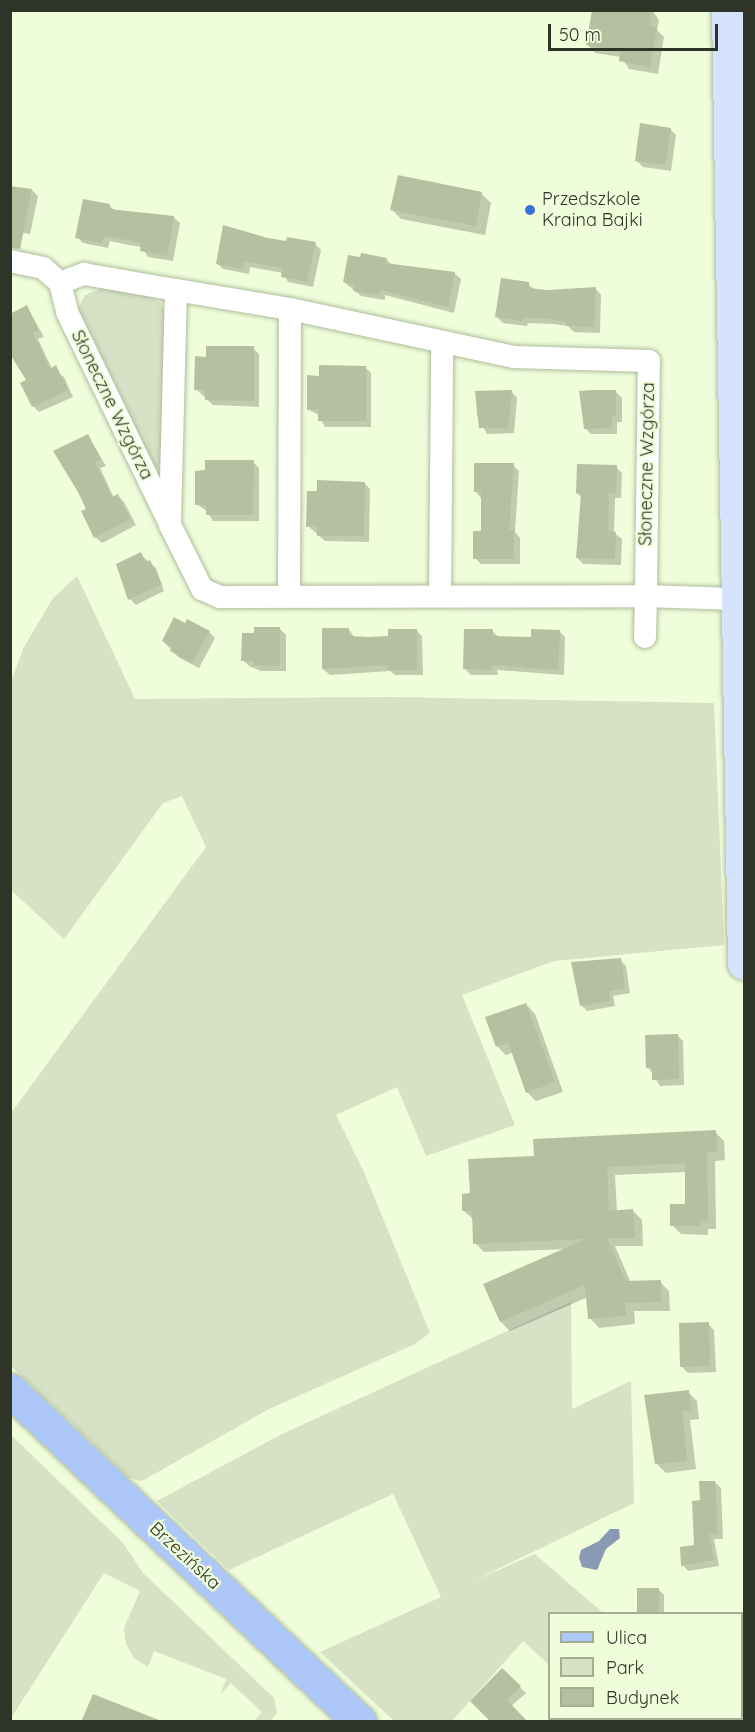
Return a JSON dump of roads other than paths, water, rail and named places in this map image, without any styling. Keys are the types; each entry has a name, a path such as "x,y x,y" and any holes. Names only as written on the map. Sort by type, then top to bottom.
{"main road":[{"name":"Brzezińska","path":"10,1390 360,1722"}],"street":[{"path":"728,10 744,964"},
{"path":"10,261 43,268 60,283"},
{"name":"Słoneczne Wzgórza","path":"646,596 649,361 535,359 442,342 290,309 84,274 60,283 67,312 202,589 220,597 646,596 738,599"},
{"name":"Słoneczne Wzgórza","path":"170,525 176,290"},
{"path":"289,596 290,309"},
{"path":"440,596 442,342"},
{"path":"645,638 646,596"}],"water":[{"path":"610,1529 619,1529 620,1538 606,1549 597,1570 582,1567 579,1558 581,1550 599,1541"}],"place":[{"name":"Przedszkole Kraina Bajki","path":"530,210"}]}
